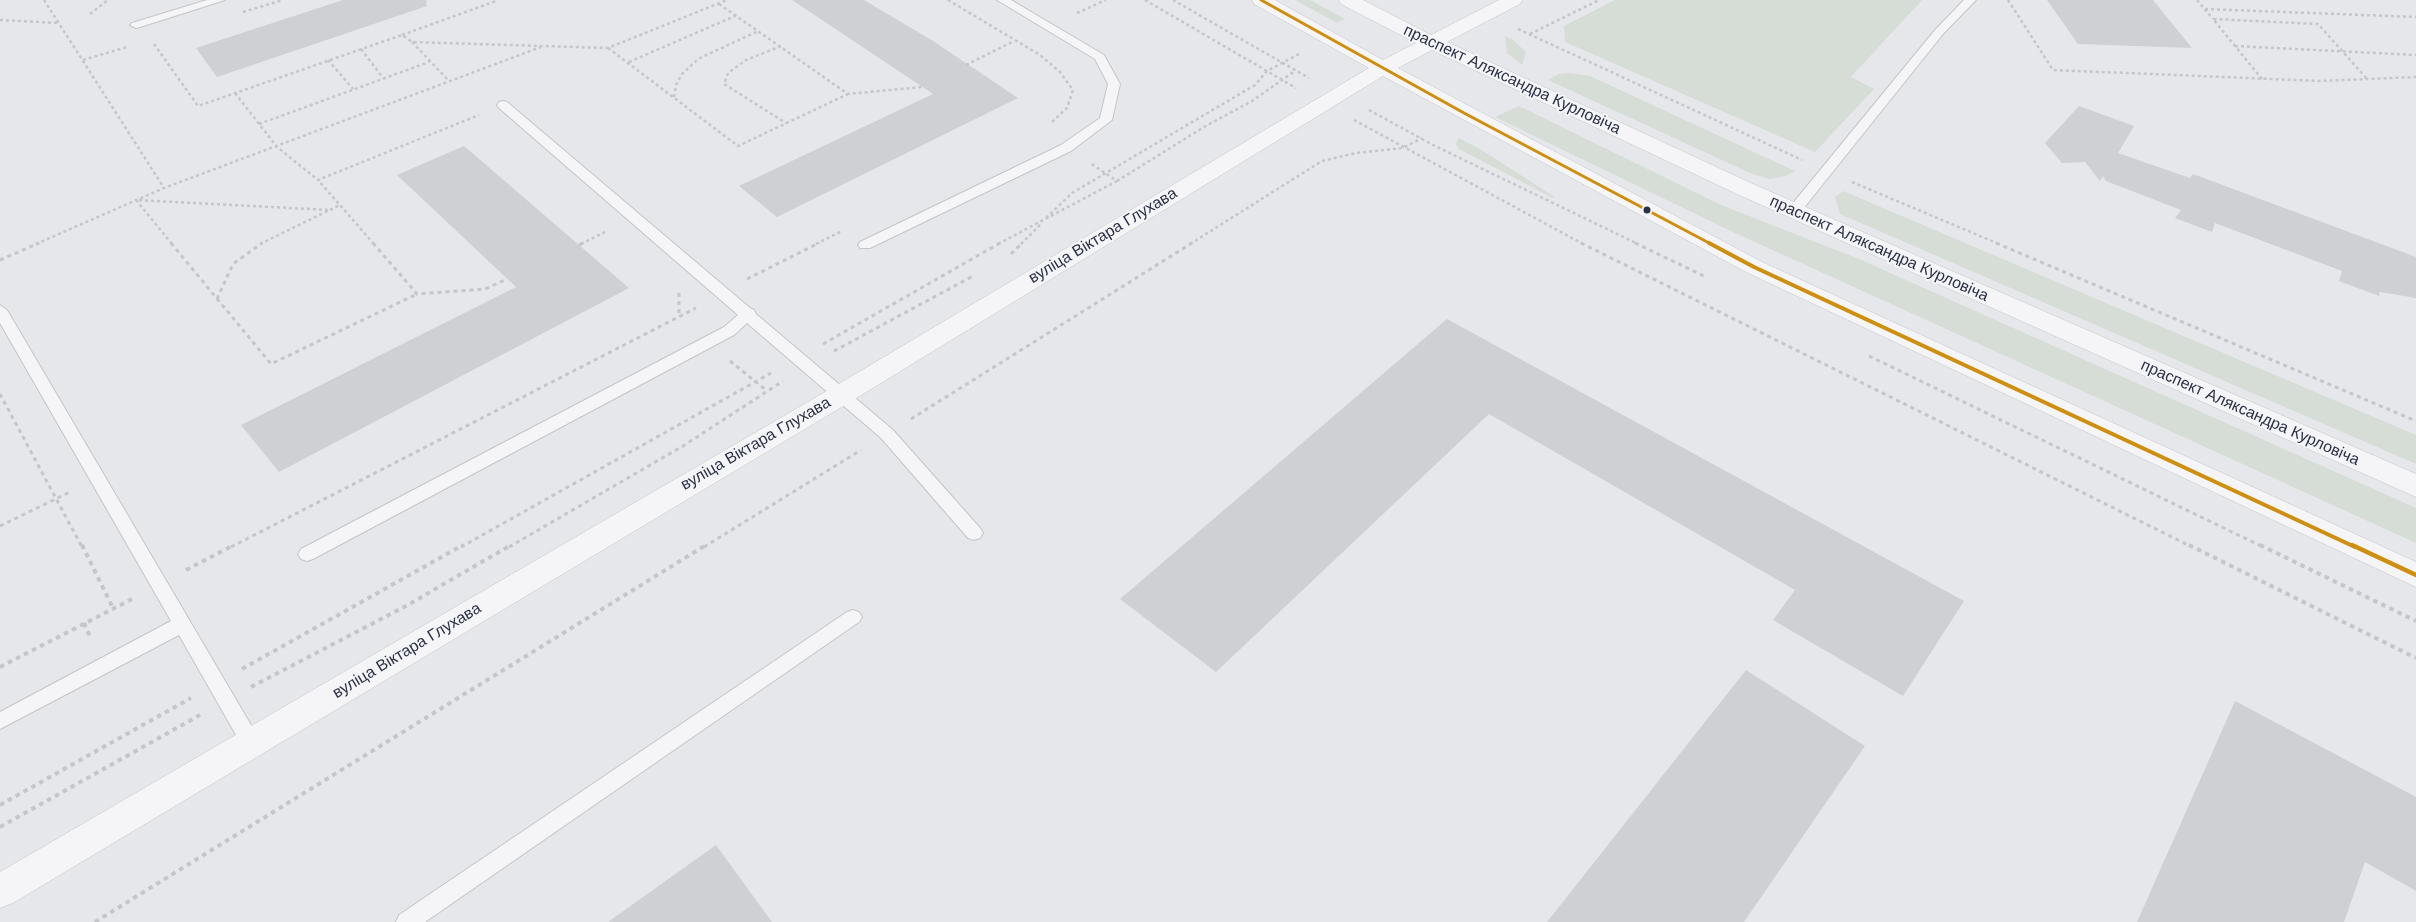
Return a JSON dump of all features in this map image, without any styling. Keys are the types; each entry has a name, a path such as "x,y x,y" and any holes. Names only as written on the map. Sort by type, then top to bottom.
{"street":[{"path":"1261,0 1754,268 2416,575"},
{"name":"праспект Аляксандра Курловіча","path":"1348,0 1430,42 1794,211 2416,486"},
{"name":"вуліца Віктара Глухава","path":"0,891 842,395 1383,68 1513,0"}],"lane":[{"path":"136,25 219,0"},
{"path":"865,245 1066,148 1106,120 1114,84 1100,57 1049,25 1003,0"},
{"path":"1794,211 1939,32 1970,0"},
{"path":"503,105 888,434 974,533"},
{"path":"0,310 251,743"},
{"path":"307,554 730,330 748,313"},
{"path":"408,922 853,618"},
{"path":"0,721 182,624"}],"path":[{"path":"44,0 164,188"},
{"path":"90,14 108,0"},
{"path":"412,42 608,48 727,0"},
{"path":"948,0 1040,54 1060,72 1072,90 1067,108 1044,130"},
{"path":"1145,0 1267,71"},
{"path":"1008,257 1072,193 1255,85 1267,71 1282,63 1173,0"},
{"path":"1529,34 1600,0"},
{"path":"2008,0 2053,70 2262,79 2368,80 2416,78"},
{"path":"2197,0 2262,79"},
{"path":"150,40 198,106 496,1"},
{"path":"718,3 848,94"},
{"path":"2205,9 2416,17"},
{"path":"629,62 736,15"},
{"path":"2212,19 2318,24 2368,80"},
{"path":"0,20 59,23"},
{"path":"966,65 1049,25"},
{"path":"1513,27 1827,172 2416,421"},
{"path":"674,97 676,84 682,74 698,59 759,30"},
{"path":"402,34 412,42 449,82"},
{"path":"83,60 134,45"},
{"path":"0,260 164,188 544,46"},
{"path":"781,46 746,60 728,73 724,84 786,123"},
{"path":"2234,46 2416,55"},
{"path":"608,48 738,146 848,94 922,87"},
{"path":"362,49 384,78"},
{"path":"328,60 353,89"},
{"path":"259,124 429,62"},
{"path":"1117,181 1204,127 1252,101 1296,71"},
{"path":"235,93 277,147 318,180 417,294"},
{"path":"318,180 503,105"},
{"path":"94,922 888,434 1322,161 1356,153 1403,148 1422,138 1705,277"},
{"path":"1403,148 1549,228 2416,658"},
{"path":"136,200 329,210"},
{"path":"136,200 271,364 417,294 485,289 508,279"},
{"path":"217,299 233,264 267,239 340,205"},
{"path":"0,827 226,700 406,606 683,446 802,362 1028,227 1043,222"},
{"path":"723,292 787,258"},
{"path":"0,806 216,683 802,362 982,271"},
{"path":"0,667 679,317"},
{"path":"1867,355 2416,621"},
{"path":"0,394 58,498 113,608"},
{"path":"0,526 98,479"}],"shaded area":[{"path":"1295,0 1310,0 1345,19 1337,23"},
{"path":"1615,0 1922,0 1851,77 1874,89 1815,152 1565,42 1564,26"},
{"path":"1505,36 1512,39 1526,52 1522,65 1507,53"},
{"path":"1570,73 1590,76 1795,171 1786,176 1769,179 1750,173 1548,80 1559,74"},
{"path":"1519,106 1721,205 1859,259 2416,508 2416,543 1733,232 1495,117"},
{"path":"1459,138 1485,152 1556,198 1459,149 1456,144"},
{"path":"1843,191 2416,435 2416,464 1840,214 1835,197"}],"building":[{"path":"343,0 426,0 427,6 217,77 196,48"},
{"path":"792,0 864,0 933,41 1018,98 777,217 739,186 933,94"},
{"path":"2047,0 2153,0 2192,48 2078,44"},
{"path":"2079,106 2134,126 2118,153 2190,178 2193,174 2416,257 2416,298 2380,292 2379,296 2339,281 2342,271 2215,223 2212,232 2175,218 2181,210 2106,181 2103,176 2100,181 2085,162 2062,163 2045,143"},
{"path":"464,146 629,288 279,472 241,425 516,287 397,175"},
{"path":"1447,319 1964,601 1903,696 1773,620 1795,590 1489,414 1216,672 1120,599"},
{"path":"1746,670 1865,746 1744,922 1547,922"},
{"path":"2235,701 2416,797 2416,891 2365,862 2344,922 2137,922"},
{"path":"716,845 772,922 608,922"}],"transit line":[{"path":"1261,0 1464,113 1754,267 2416,575"}]}
